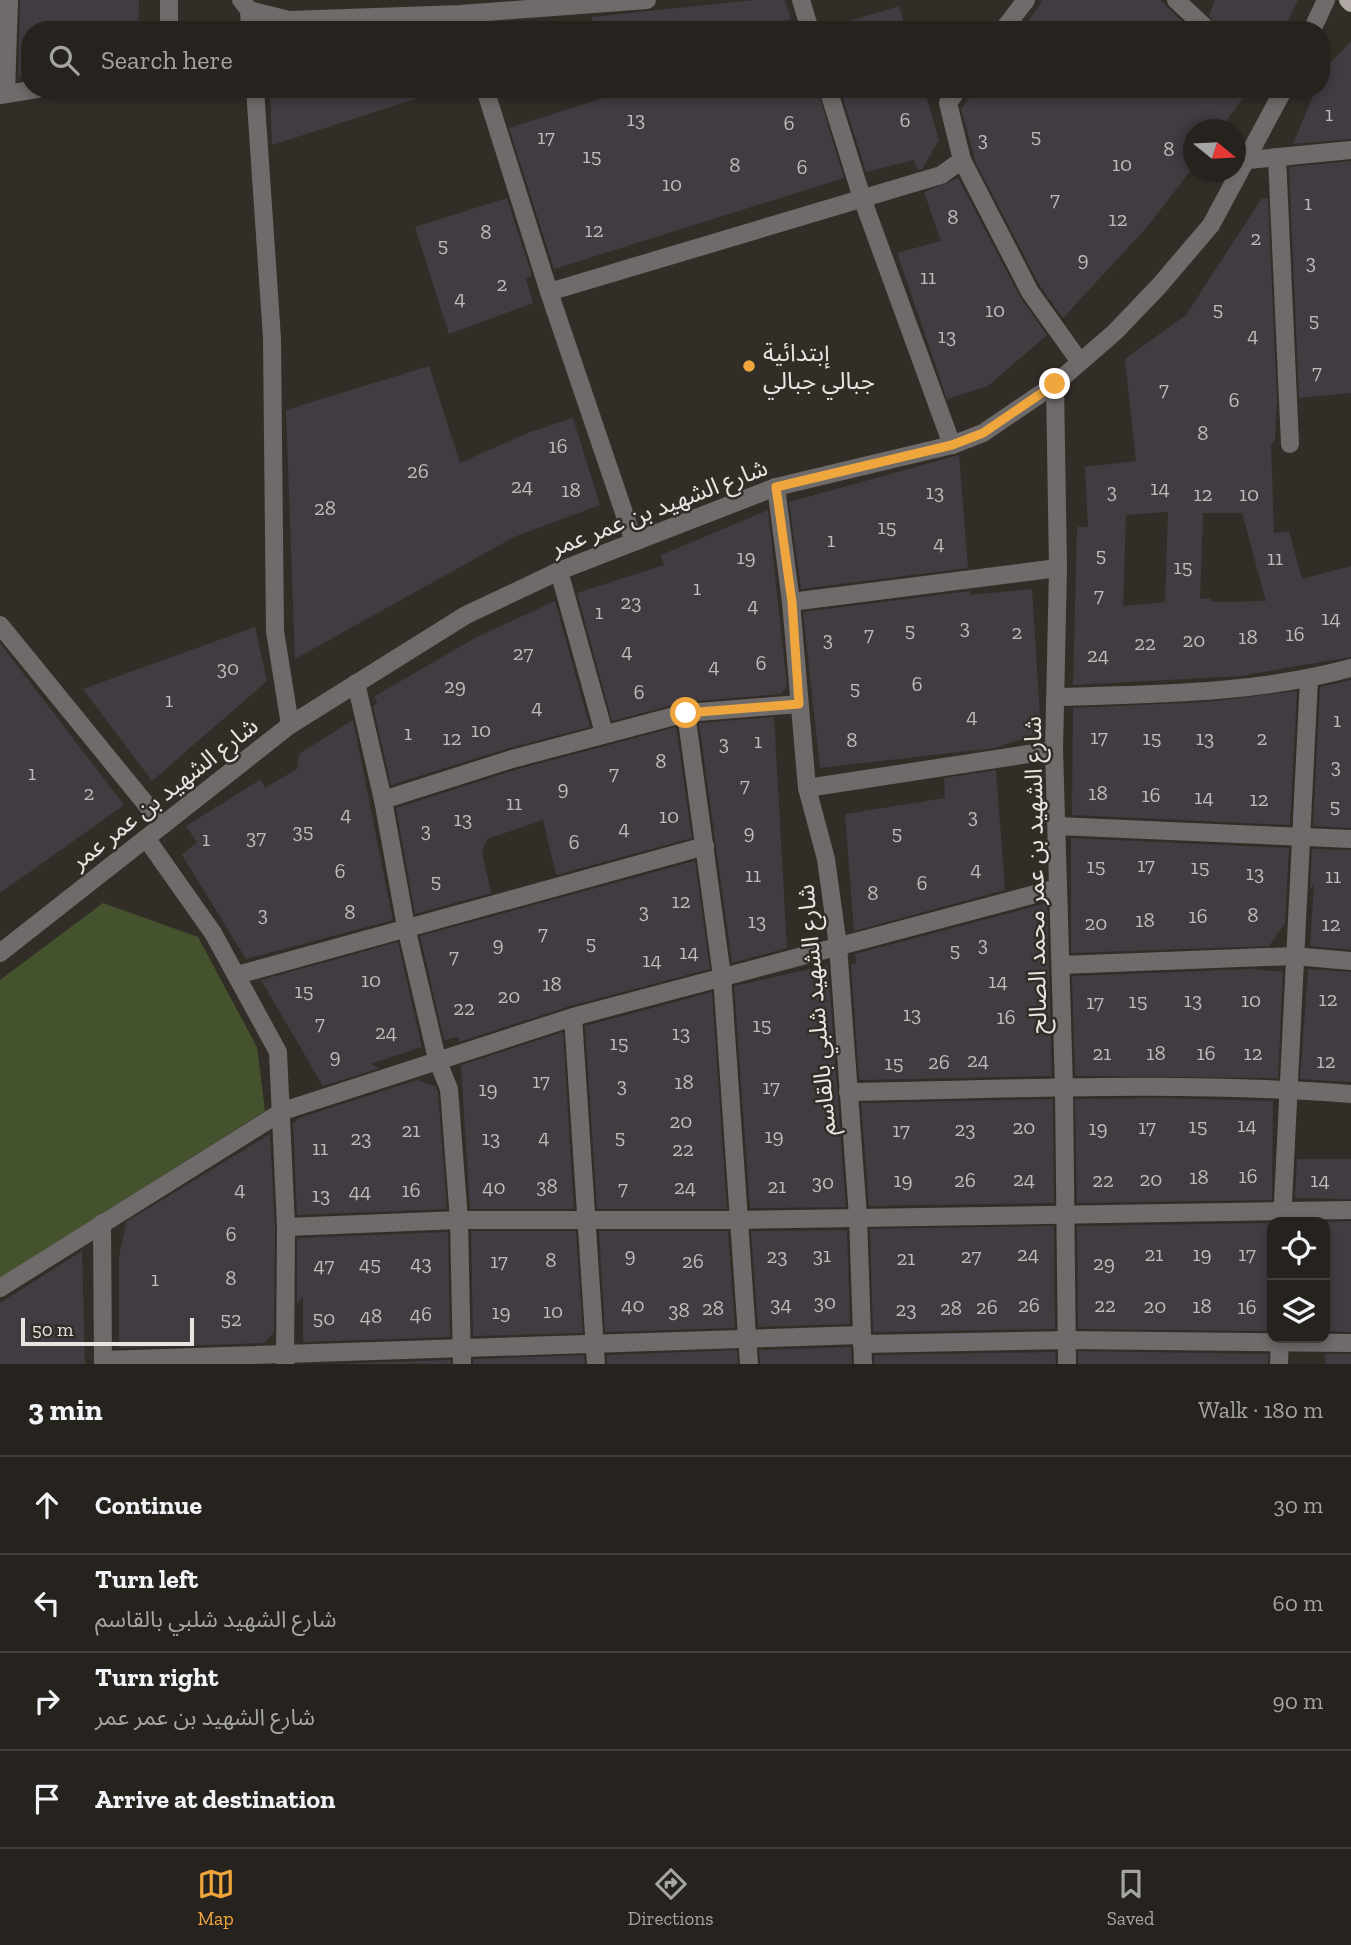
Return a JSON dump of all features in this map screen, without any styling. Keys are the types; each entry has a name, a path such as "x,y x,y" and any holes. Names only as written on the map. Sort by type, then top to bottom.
{"street":[{"path":"9,0 3,94 21,91"},
{"path":"169,0 169,21"},
{"path":"472,21 647,0"},
{"path":"801,0 807,21"},
{"path":"1010,21 1026,0"},
{"path":"1175,0 1198,21"},
{"path":"1316,21 1326,0"},
{"path":"245,5 289,20 376,21"},
{"path":"256,98 272,338 275,631 290,725"},
{"path":"488,98 549,292 634,542"},
{"path":"831,98 862,198 952,445"},
{"path":"952,98 948,103 962,160 1030,292 1080,362"},
{"name":"شارع الشهيد بن عمر عمر","path":"0,953 290,725 466,615 559,571 776,487 952,445 983,433 1055,384 1115,332 1211,225 1248,160 1276,98"},
{"path":"1248,160 1351,150"},
{"path":"1278,157 1290,444"},
{"path":"549,292 941,175 962,160"},
{"name":"شارع الشهيد بن عمر محمد الصالح","path":"1055,384 1058,568 1054,750 1064,1088 1067,1364"},
{"name":"شارع الشهيد شلبي بالقاسم","path":"776,487 792,602 807,788 826,859 838,946 858,1216 863,1364"},
{"path":"792,602 1058,568"},
{"path":"559,571 604,733"},
{"path":"0,625 163,825"},
{"path":"1056,697 1199,693 1309,680 1351,668"},
{"path":"1282,1216 1309,680"},
{"path":"356,683 383,800 406,927 438,1059 449,1089 459,1220 463,1356"},
{"path":"383,800 604,733 686,713 799,704"},
{"path":"686,713 722,976 749,1364"},
{"path":"807,788 1054,750"},
{"path":"1057,826 1351,839"},
{"path":"146,838 213,933 278,1052 283,1111 286,1227 285,1360"},
{"path":"237,975 705,846"},
{"path":"0,1288 283,1111 573,1017 1058,888"},
{"path":"1060,965 1294,956 1351,961"},
{"path":"573,1017 596,1364"},
{"path":"848,1092 1064,1088 1288,1089 1351,1094"},
{"path":"286,1227 459,1220 737,1220 1065,1213 1282,1216 1351,1210"},
{"path":"102,1223 103,1362 463,1356 595,1345 748,1337 1267,1340"},
{"path":"1330,1342 1351,1343"},
{"path":"1279,1364 1280,1343"}],"green space":[{"path":"103,903 198,937 257,1047 265,1111 0,1278 0,980"}],"building":[{"path":"20,0 139,0 138,21 21,21 21,76 18,77"},
{"path":"754,0 785,0 791,19 592,21 592,17"},
{"path":"1043,0 1160,0 1182,21 1028,21"},
{"path":"1215,0 1298,0 1288,21 1213,21 1209,15"},
{"path":"899,6 903,21 850,21"},
{"path":"1351,41 1351,139 1293,144 1312,98 1330,98 1330,64"},
{"path":"270,98 418,98 272,145"},
{"path":"604,98 820,98 844,178 554,269 509,128"},
{"path":"843,98 927,98 939,140 922,169 917,170 914,160 866,172"},
{"path":"969,98 1243,98 1228,119 1183,119 1183,180 1148,226 1063,318 1040,286 976,163 961,109"},
{"path":"1351,161 1351,393 1299,398 1289,167"},
{"path":"958,178 1020,297 1047,335 988,386 947,399 897,253 941,241 924,192"},
{"path":"507,198 532,276 526,279 533,303 449,334 415,227"},
{"path":"1262,198 1268,199 1277,401 1275,440 1271,445 1274,533 1289,531 1302,579 1351,566 1351,657 1240,676 1073,685 1077,527 1088,527 1085,467 1136,461 1125,359 1186,315","holes":["1168,512 1165,602 1123,606 1126,515","1203,513 1242,513 1266,601 1212,602 1210,598 1200,599"]},
{"path":"429,366 460,463 530,432 573,418 600,505 514,537 295,659 286,410"},
{"path":"959,455 968,568 801,589 789,502"},
{"path":"768,510 787,686 781,694 684,702 612,721 577,593 664,565 661,555"},
{"path":"1032,589 1041,733 994,748 820,768 803,612 970,591 970,595"},
{"path":"555,601 590,727 509,748 391,785 373,706 377,704 375,696 475,638"},
{"path":"255,627 267,681 152,781 83,689"},
{"path":"0,643 124,805 0,893"},
{"path":"1351,680 1351,828 1313,826 1320,687"},
{"path":"1297,691 1290,825 1072,815 1073,708 1205,702"},
{"path":"774,717 787,948 732,963 699,723"},
{"path":"353,720 393,920 246,959 182,855 197,842 186,826 261,779 265,788 297,769 299,754"},
{"path":"676,727 692,838 556,875 543,820 487,839 482,852 491,893 415,914 396,808 515,770"},
{"path":"996,770 1005,890 854,931 845,814 945,798 944,778"},
{"path":"1071,838 1289,848 1285,923 1269,946 1071,953"},
{"path":"1312,849 1351,850 1351,950 1310,946 1314,884 1310,890"},
{"path":"695,861 710,969 570,1006 459,1042 459,1037 444,1040 420,936"},
{"path":"1047,903 1052,1076 859,1080 851,964 856,963 855,954"},
{"path":"398,942 422,1047 370,1064 380,1068 323,1086 261,980"},
{"path":"828,965 846,1207 750,1208 734,986"},
{"path":"1252,969 1283,972 1278,1078 1075,1076 1072,976"},
{"path":"1308,969 1351,972 1351,1082 1300,1079"},
{"path":"712,992 727,1209 597,1209 585,1026"},
{"path":"563,1032 574,1209 470,1209 461,1065"},
{"path":"417,1080 435,1086 438,1092 447,1209 297,1215 293,1124 299,1118"},
{"path":"1053,1099 1054,1203 869,1206 861,1103"},
{"path":"1075,1099 1273,1101 1272,1200 1077,1203"},
{"path":"270,1134 275,1227 274,1332 264,1343 119,1348 119,1257 126,1222"},
{"path":"1297,1159 1351,1159 1351,1199 1295,1198"},
{"path":"1351,1221 1351,1332 1330,1331 1330,1222"},
{"path":"1267,1223 1267,1331 1078,1329 1077,1226"},
{"path":"1054,1226 1055,1329 873,1332 870,1229"},
{"path":"847,1230 850,1324 758,1327 751,1231"},
{"path":"471,1231 576,1231 583,1333 473,1336"},
{"path":"599,1231 728,1231 735,1328 605,1332"},
{"path":"448,1232 450,1337 303,1342 303,1297 297,1304 297,1238"},
{"path":"82,1251 85,1364 0,1364 0,1303"},
{"path":"851,1347 852,1364 760,1364 759,1350"},
{"path":"737,1350 738,1364 607,1364 607,1355"},
{"path":"1078,1351 1268,1354 1268,1364 1078,1364"},
{"path":"1055,1352 1056,1364 874,1364 874,1355"},
{"path":"1325,1354 1351,1354 1351,1364 1325,1364"},
{"path":"584,1355 585,1364 473,1364 473,1359"},
{"path":"451,1360 451,1364 326,1364"}],"place":[{"name":"إبتدائية جبالي جبالي","path":"749,366"}],"route":[{"path":"686,713 799,704 792,602 776,487 952,445 983,433 1055,384"}]}
